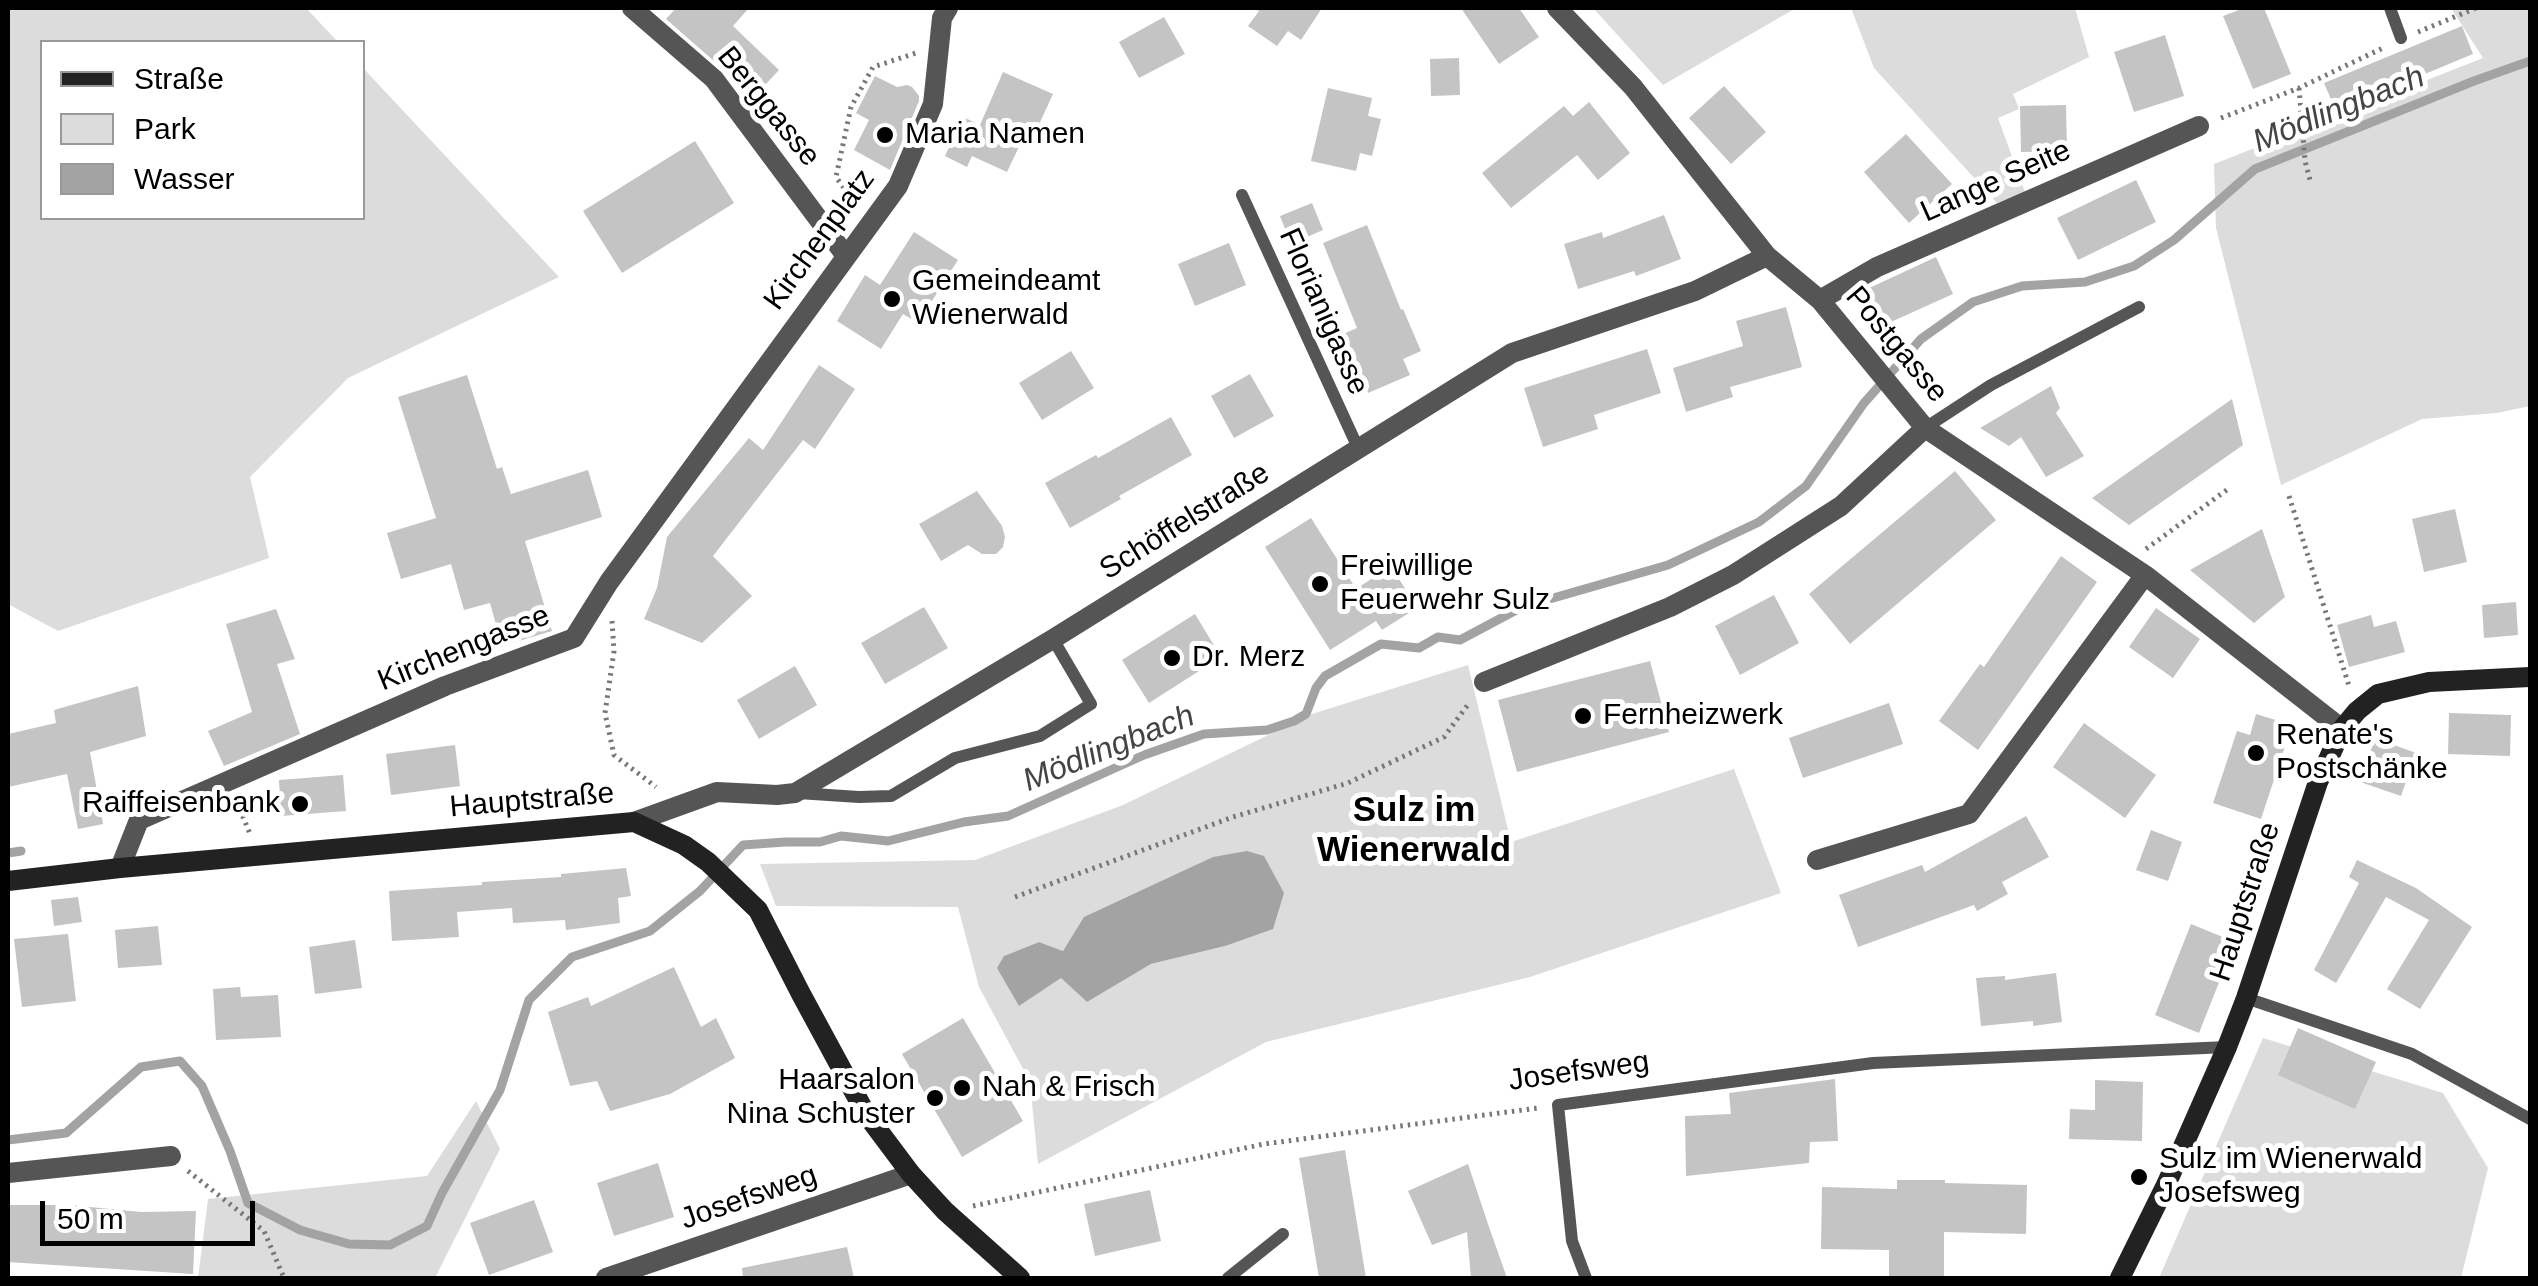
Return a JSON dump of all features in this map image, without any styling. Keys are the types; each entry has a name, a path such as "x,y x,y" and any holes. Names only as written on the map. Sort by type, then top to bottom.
{"main road":[{"name":"Hauptstraße","path":"2120,1278 2227,1047 2318,782 2342,729 2378,694 2429,682 2530,677"},
{"name":"Hauptstraße","path":"8,881 634,822 684,845 708,862 758,910 866,1114 945,1212 1020,1278"}],"street":[{"name":"Berggasse","path":"632,8 714,79 846,256"},
{"name":"Kirchenplatz","path":"788,337 898,186 933,104 942,18 948,8"},
{"name":"Postgasse","path":"1557,8 1633,87 1767,256 1820,300 1924,428 2136,569 2342,729"},
{"name":"Lange Seite","path":"1820,300 1877,267 2199,126"},
{"name":"Schöffelstraße","path":"795,793 1053,639 1512,353 1695,291 1767,256"},
{"name":"Kirchengasse","path":"120,868 140,820 445,686 574,638 609,582 788,337"},
{"path":"1484,682 1670,607 1733,575 1841,506 1924,428"},
{"path":"1817,860 1969,814 2136,569"},
{"path":"634,822 717,792 795,793"},
{"path":"8,1173 170,1156"},
{"name":"Josefsweg","path":"606,1278 911,1174"}],"lane":[{"path":"2390,8 2401,38"},
{"name":"Florianigasse","path":"1242,195 1358,450"},
{"path":"1924,428 1991,385 2140,308"},
{"path":"795,793 890,796 955,758 1040,736 1091,704 1053,639"},
{"path":"2246,998 2412,1054 2530,1119"},
{"name":"Josefsweg","path":"1558,1105 1873,1063 2227,1047"},
{"path":"1558,1105 1572,1240 1586,1278"},
{"path":"1228,1278 1283,1234"}],"path":[{"path":"2199,126 2298,88 2401,38 2476,8"},
{"path":"870,223 836,177 851,107 872,67 938,46"},
{"path":"2298,88 2310,180"},
{"path":"2136,569 2228,489"},
{"path":"2289,496 2357,711"},
{"path":"609,582 614,651 605,713 614,755 678,804"},
{"path":"1015,897 1233,817 1348,783 1444,736 1484,682"},
{"name":"Josefsweg","path":"945,1212 1264,1144 1558,1105"},
{"path":"170,1156 264,1231 284,1278"}],"green space":[{"path":"8,8 306,8 336,40 40,40 40,220 365,220 365,70 559,277 348,378 250,477 269,558 58,631 8,604"},
{"path":"1593,8 1796,8 1663,85"},
{"path":"1851,8 2075,8 2089,57 2013,94 2019,109 1998,118 2025,192 1997,203 1874,68"},
{"path":"2451,8 2530,8 2530,406 2497,413 2422,419 2281,485 2216,228 2214,164 2483,58"},
{"path":"1468,665 1511,842 1734,769 1781,893 1530,977 1266,1042 1038,1164 1030,1082 979,987 958,907 776,906 760,864 975,860 1123,805 1312,714","holes":["1039,942 1063,951 1225,946 1151,964 1087,1002 1061,978 1020,1005 1004,956"]},
{"path":"2263,1038 2443,1093 2488,1168 2461,1278 2159,1278"},
{"path":"476,1101 500,1149 435,1278 198,1278 208,1199 427,1176"}],"water":[{"path":"1247,851 1264,856 1284,893 1273,929 1225,946 1151,964 1087,1002 1061,978 1019,1006 997,968 1004,956 1039,942 1063,951 1084,917 1213,857"}],"building":[{"path":"676,8 749,8 733,26 779,70 751,100 723,69 666,19"},
{"path":"1253,8 1322,8 1301,40 1288,31 1277,46 1248,26 1259,11"},
{"path":"1461,8 1519,8 1539,37 1499,64"},
{"path":"2244,8 2264,8 2291,74 2253,89 2223,16"},
{"path":"1164,17 1185,54 1139,78 1119,42"},
{"path":"2462,26 2473,54 2336,111 2324,83"},
{"path":"2165,35 2184,96 2134,112 2114,52"},
{"path":"1459,58 1460,95 1431,96 1430,59"},
{"path":"1003,72 1053,94 1036,131 1028,128 1007,172 972,156 967,167 945,156 963,117 980,125"},
{"name":"Maria Namen","path":"875,76 897,87 912,87 919,96 890,170 854,150 869,120 856,113"},
{"path":"1724,86 1766,132 1731,164 1689,118"},
{"path":"1328,88 1372,98 1368,116 1381,119 1372,156 1360,153 1356,171 1311,161"},
{"path":"1589,102 1630,153 1598,180 1577,155 1511,208 1482,173 1564,106 1573,116"},
{"path":"2066,105 2067,151 2021,152 2020,106"},
{"path":"1906,134 1952,184 1909,223 1864,172"},
{"path":"695,141 734,203 622,273 583,211"},
{"path":"2136,180 2156,222 2078,260 2057,218"},
{"path":"1312,203 1323,230 1291,244 1280,216"},
{"path":"1664,215 1681,259 1636,276 1634,271 1578,289 1564,244 1602,232 1603,238"},
{"path":"1367,225 1421,351 1403,359 1410,375 1368,393 1343,334 1357,328 1323,243"},
{"name":"Gemeindeamt Wienerwald","path":"914,232 958,260 918,323 903,314 881,349 837,321 865,275 880,285"},
{"path":"1229,243 1246,285 1195,306 1178,264"},
{"path":"1936,257 1953,294 1882,326 1865,290"},
{"path":"1786,307 1802,367 1730,387 1733,397 1686,412 1673,368 1743,346 1736,321"},
{"path":"1647,349 1661,393 1594,415 1598,429 1543,447 1524,388"},
{"path":"1071,351 1094,388 1042,420 1019,383"},
{"path":"819,365 855,389 815,449 803,440 713,556 752,596 702,643 644,619 657,588 667,537 749,438 763,450"},
{"path":"1250,374 1274,416 1234,438 1211,396"},
{"path":"467,375 497,469 502,467 511,494 588,470 602,517 525,541 552,631 502,646 490,603 464,610 451,564 401,579 387,533 436,518 398,397"},
{"path":"2051,386 2060,408 2056,413 2084,456 2046,477 2021,437 2009,446 1980,428"},
{"path":"2232,399 2243,445 2129,525 2092,498"},
{"path":"1171,417 1192,455 1070,528 1045,483"},
{"path":"1955,471 1996,520 1850,644 1809,594"},
{"path":"977,491 1002,526 1003,547 996,554 982,554 968,545 941,561 919,524"},
{"path":"2455,509 2467,562 2424,572 2412,519"},
{"path":"1311,518 1356,589 1391,566 1417,608 1382,630 1376,621 1330,650 1265,547"},
{"path":"2262,529 2285,597 2254,623 2190,570"},
{"path":"2061,556 2097,582 1978,750 1939,721 1980,664 1984,667"},
{"path":"1774,595 1799,643 1740,675 1715,626"},
{"path":"2516,602 2518,635 2484,638 2482,605"},
{"path":"924,607 948,648 885,684 861,643"},
{"path":"2156,608 2200,639 2173,678 2129,647"},
{"path":"276,609 295,659 277,664 300,734 224,766 208,731 252,712 226,624"},
{"name":"Dr. Merz","path":"1195,614 1221,657 1149,703 1122,660"},
{"path":"2371,615 2374,627 2396,621 2405,652 2349,667 2337,625"},
{"name":"Fernheizwerk","path":"1650,661 1669,732 1517,772 1498,700"},
{"path":"795,666 817,705 759,739 737,700"},
{"path":"138,686 146,736 90,752 103,824 78,829 67,774 8,787 8,734 56,723 54,710"},
{"path":"1889,703 1903,744 1803,778 1789,738"},
{"path":"2449,713 2511,715 2510,756 2448,754"},
{"name":"Renate's Postschänke","path":"2256,714 2292,725 2261,819 2213,803 2237,731 2250,735"},
{"path":"2084,723 2156,775 2125,818 2053,767"},
{"path":"2375,738 2416,753 2401,796 2360,782"},
{"path":"455,745 460,786 391,795 386,754"},
{"path":"343,775 346,811 281,816 279,780"},
{"path":"2026,816 2049,857 2002,882 2008,894 1977,911 1974,905 1858,947 1839,895 1922,865 1925,872"},
{"path":"2151,830 2182,842 2168,881 2136,870"},
{"path":"2357,860 2416,888 2472,927 2420,1009 2387,989 2429,920 2386,897 2336,983 2314,970 2359,883 2349,877"},
{"path":"626,868 631,896 618,898 620,923 566,930 565,920 513,923 512,908 457,912 459,937 392,941 389,891 482,885"},
{"path":"78,897 82,922 54,926 51,900"},
{"path":"2191,924 2235,942 2199,1033 2155,1015"},
{"path":"158,926 162,965 118,968 115,930"},
{"path":"68,934 76,1001 22,1007 14,939"},
{"path":"355,940 362,988 315,994 309,947"},
{"path":"674,967 701,1027 716,1018 735,1058 670,1094 610,1111 597,1081 570,1086 548,1012 588,997 591,1006"},
{"path":"2056,973 2062,1022 1981,1026 1976,978 2005,976 2005,980"},
{"path":"240,987 241,997 278,995 281,1037 216,1040 213,989"},
{"name":"Nah & Frisch","path":"963,1018 1023,1121 962,1157 902,1054"},
{"path":"2298,1028 2376,1062 2355,1109 2278,1075"},
{"path":"1835,1079 1838,1141 1810,1142 1809,1163 1686,1176 1685,1116 1731,1114 1729,1093"},
{"path":"2095,1080 2143,1082 2142,1141 2069,1139 2070,1109 2095,1110"},
{"path":"1345,1150 1366,1278 1319,1278 1299,1158"},
{"path":"658,1163 674,1217 614,1236 597,1183"},
{"path":"1468,1164 1507,1278 1471,1278 1467,1232 1432,1245 1408,1191"},
{"path":"1897,1180 2027,1185 2026,1234 1944,1232 1944,1278 1889,1278 1889,1250 1821,1249 1822,1187 1897,1189"},
{"path":"1150,1190 1161,1241 1095,1256 1084,1204"},
{"path":"534,1200 553,1252 489,1275 470,1223"},
{"path":"8,1205 196,1211 193,1274 8,1262"},
{"path":"847,1247 854,1278 743,1278 742,1268"}],"waterway":[{"name":"Mödlingbach","path":"8,1140 66,1133 141,1067 180,1061 202,1086 248,1203 300,1230 349,1244 390,1245 427,1226 500,1090 529,1000 572,957 650,931 700,891 743,845 820,842 841,836 888,841 964,822 1008,816 1144,755 1204,734 1267,730 1294,721 1306,714 1325,676 1381,644 1419,648 1438,637 1460,640 1522,607 1668,565 1759,522 1806,486 1864,403 1921,339 1973,302 2022,286 2085,282 2134,266 2174,240 2255,169 2530,61"},
{"path":"8,853 21,851"}],"place":[{"name":"Maria Namen","path":"885,135"},
{"name":"Gemeindeamt Wienerwald","path":"892,299"},
{"name":"Freiwillige Feuerwehr Sulz","path":"1320,584"},
{"name":"Dr. Merz","path":"1172,658"},
{"name":"Fernheizwerk","path":"1583,716"},
{"name":"Renate's Postschänke","path":"2256,753"},
{"name":"Raiffeisenbank","path":"300,804"},
{"name":"Nah & Frisch","path":"962,1088"},
{"name":"Haarsalon Nina Schuster","path":"935,1098"},
{"name":"Sulz im Wienerwald Josefsweg","path":"2139,1177"}],"district":[{"name":"Sulz im Wienerwald","path":"1414,831"}]}
